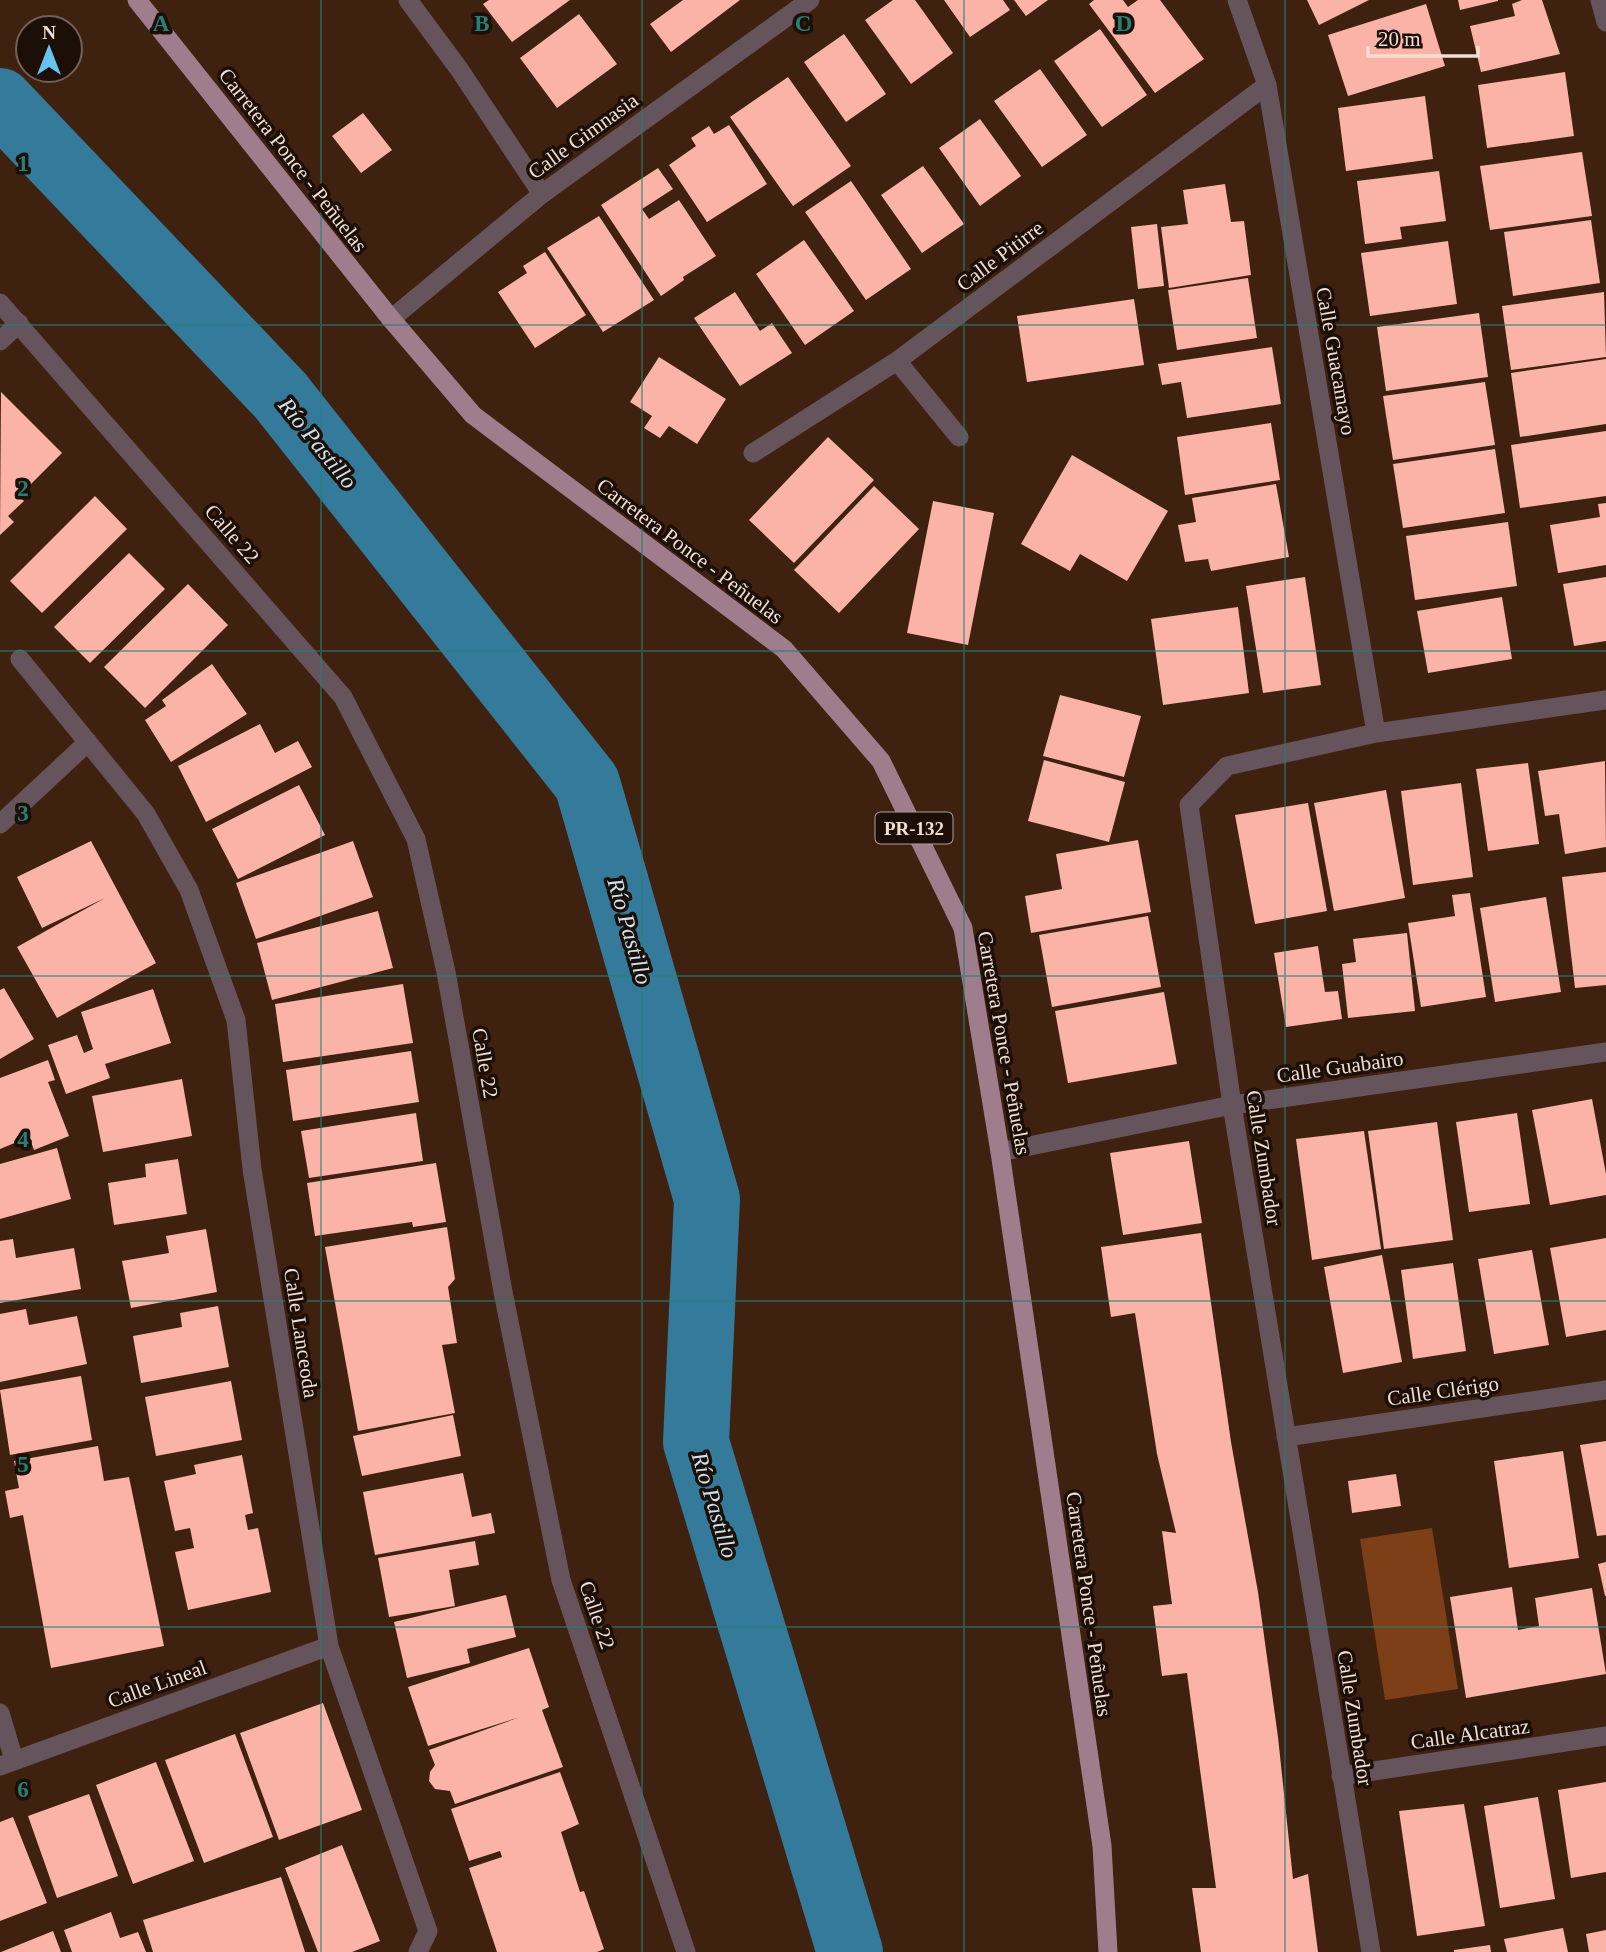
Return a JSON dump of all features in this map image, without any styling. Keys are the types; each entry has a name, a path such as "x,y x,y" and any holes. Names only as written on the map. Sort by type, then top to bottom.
{"main road":[{"name":"Carretera Ponce - Peñuelas","path":"137,0 391,320 473,415 784,649 881,761 962,928 1000,1152 1102,1846 1108,1952"}],"street":[{"path":"408,0 459,69 542,194"},
{"name":"Calle Gimnasia","path":"391,320 542,194 810,0"},
{"name":"Calle Guacamayo","path":"1237,0 1267,85 1376,733"},
{"path":"1600,0 1606,22"},
{"name":"Calle Pitirre","path":"753,453 897,361 1267,85"},
{"name":"Calle 22","path":"0,303 344,697 416,839 446,972 503,1292 561,1580 686,1952"},
{"path":"0,341 19,323"},
{"path":"897,361 959,438"},
{"name":"Calle Lanceoda","path":"20,659 146,814 189,890 236,1020 252,1169 329,1646 428,1931 418,1952"},
{"name":"Calle Zumbador","path":"1371,1952 1232,1105 1189,805 1227,766 1376,733 1606,699"},
{"path":"0,824 88,742"},
{"name":"Calle Guabairo","path":"1000,1152 1232,1105 1606,1052"},
{"name":"Calle Clérigo","path":"1286,1437 1606,1390"},
{"name":"Calle Lineal","path":"7,1763 329,1646"},
{"path":"0,1713 7,1763"},
{"name":"Calle Alcatraz","path":"1341,1776 1606,1737"}],"shaded area":[{"path":"1432,1528 1458,1689 1385,1700 1360,1539"}],"building":[{"path":"489,0 570,0 512,42 483,4"},
{"path":"683,0 740,0 671,52 650,24"},
{"path":"893,0 915,0 953,53 911,84 865,20"},
{"path":"944,0 1003,0 1010,10 970,37"},
{"path":"1014,0 1048,0 1026,16"},
{"path":"1094,0 1123,0 1128,7 1138,0 1160,0 1204,59 1155,93 1089,4"},
{"path":"1307,0 1369,0 1319,25"},
{"path":"1458,0 1498,0 1498,1 1460,10"},
{"path":"1522,0 1542,0 1560,54 1481,72 1470,26 1515,16 1512,4"},
{"path":"1426,4 1445,66 1348,96 1328,35"},
{"path":"579,14 617,64 557,108 520,58"},
{"path":"1100,29 1147,95 1102,127 1054,61"},
{"path":"844,34 886,94 846,122 804,62"},
{"path":"1040,69 1087,135 1042,167 994,101"},
{"path":"1565,72 1574,136 1487,148 1478,85"},
{"path":"788,77 851,166 793,206 730,117"},
{"path":"1425,96 1433,159 1346,171 1338,108"},
{"path":"363,113 392,150 361,173 332,136"},
{"path":"980,119 1021,176 980,206 939,148"},
{"path":"729,125 767,184 707,222 669,165 696,146 691,138 709,126 714,134"},
{"path":"1582,152 1592,216 1490,230 1480,166"},
{"path":"923,166 964,224 922,253 881,195"},
{"path":"658,168 673,189 642,209 649,219 679,200 716,256 683,277 684,280 661,296 601,205"},
{"path":"1439,171 1446,221 1400,227 1402,239 1365,244 1357,181"},
{"path":"851,181 911,269 866,300 805,212"},
{"path":"1225,184 1231,222 1244,221 1251,275 1169,288 1161,227 1188,224 1183,190"},
{"path":"599,216 654,300 603,332 547,248"},
{"path":"1591,220 1600,283 1513,296 1504,232"},
{"path":"1157,224 1164,286 1138,289 1131,227"},
{"path":"804,240 854,311 805,345 756,274"},
{"path":"1448,241 1457,304 1370,316 1361,253"},
{"path":"545,252 586,315 535,348 498,292 527,273 523,266"},
{"path":"1248,278 1257,338 1177,350 1168,290"},
{"path":"735,292 760,331 772,323 792,353 740,386 694,318"},
{"path":"1604,292 1606,357 1511,370 1502,306"},
{"path":"1134,299 1144,365 1027,382 1017,316"},
{"path":"1479,313 1488,377 1386,391 1377,327"},
{"path":"1272,347 1281,404 1187,418 1181,382 1162,385 1158,364"},
{"path":"659,357 726,399 697,444 669,426 660,438 644,428 652,416 630,402"},
{"path":"1606,359 1606,424 1520,437 1511,373"},
{"path":"1485,382 1495,445 1393,460 1383,396"},
{"path":"1,392 62,453 19,496 24,501 8,516 14,522 0,535"},
{"path":"1271,423 1280,480 1185,495 1177,437"},
{"path":"1606,431 1606,496 1520,508 1511,445"},
{"path":"828,437 874,480 794,563 749,520"},
{"path":"1495,449 1505,513 1403,528 1393,464"},
{"path":"1072,455 1168,511 1127,581 1080,554 1070,571 1021,544"},
{"path":"1276,484 1289,557 1211,571 1208,559 1185,562 1178,525 1196,522 1192,498"},
{"path":"874,486 919,529 839,613 794,570"},
{"path":"95,496 127,529 42,613 10,581"},
{"path":"933,501 994,513 968,645 907,633"},
{"path":"1606,503 1606,565 1558,573 1550,525 1600,517 1598,504"},
{"path":"1508,522 1517,586 1415,600 1406,536"},
{"path":"129,553 165,589 90,663 54,627"},
{"path":"1305,577 1321,685 1263,693 1246,586"},
{"path":"1606,577 1606,641 1574,646 1563,584"},
{"path":"188,584 228,625 145,708 104,667"},
{"path":"1502,597 1512,659 1428,673 1417,611"},
{"path":"1238,607 1249,693 1163,705 1151,619"},
{"path":"212,664 247,714 171,762 145,720 166,706 162,700"},
{"path":"1060,695 1141,716 1124,777 1043,756"},
{"path":"260,724 275,753 298,741 312,767 206,822 178,766"},
{"path":"1044,760 1125,782 1109,842 1028,821"},
{"path":"1605,761 1606,847 1565,854 1559,814 1545,816 1538,771"},
{"path":"1528,763 1539,844 1488,851 1476,769"},
{"path":"1461,783 1473,877 1413,885 1401,791"},
{"path":"299,785 325,835 238,879 212,829"},
{"path":"1386,790 1405,898 1334,911 1314,803"},
{"path":"1308,803 1327,911 1255,924 1235,815"},
{"path":"1138,840 1151,912 1031,933 1025,896 1062,889 1056,854"},
{"path":"91,841 156,963 57,1018 17,947 105,898 42,928 17,877"},
{"path":"353,841 373,897 256,939 236,883"},
{"path":"1606,872 1606,985 1575,988 1562,877"},
{"path":"1470,893 1486,997 1421,1007 1408,923 1455,916 1452,895"},
{"path":"1546,897 1561,992 1495,1002 1480,908"},
{"path":"378,911 393,968 272,1000 257,943"},
{"path":"1148,916 1161,987 1052,1007 1039,935"},
{"path":"1407,933 1415,1011 1348,1018 1342,964 1356,962 1353,939"},
{"path":"1318,946 1325,992 1338,991 1342,1019 1286,1027 1274,953"},
{"path":"403,984 413,1043 283,1062 275,1004"},
{"path":"4,988 34,1039 0,1059 0,990"},
{"path":"153,989 171,1043 105,1064 110,1078 66,1094 48,1045 77,1035 84,1053 93,1049 81,1012"},
{"path":"1164,992 1177,1064 1068,1083 1055,1011"},
{"path":"411,1051 419,1102 293,1121 286,1070"},
{"path":"48,1060 55,1080 48,1082 69,1136 34,1150 29,1137 0,1149 0,1078"},
{"path":"182,1079 192,1136 103,1152 92,1096"},
{"path":"1592,1099 1606,1174 1606,1195 1550,1205 1532,1110"},
{"path":"416,1113 423,1161 309,1178 301,1131"},
{"path":"1517,1113 1530,1204 1469,1212 1456,1122"},
{"path":"1437,1122 1453,1240 1384,1249 1368,1131"},
{"path":"1364,1131 1381,1249 1312,1260 1296,1139"},
{"path":"1189,1141 1202,1223 1123,1235 1110,1153"},
{"path":"57,1148 71,1199 0,1219 0,1164"},
{"path":"178,1159 187,1214 114,1225 108,1183 146,1177 145,1164"},
{"path":"436,1163 446,1222 413,1227 412,1222 315,1236 307,1183"},
{"path":"447,1227 455,1279 448,1287 457,1343 442,1345 455,1413 358,1431 325,1247"},
{"path":"206,1229 217,1292 131,1308 122,1261 169,1253 166,1236"},
{"path":"1201,1233 1231,1442 1258,1592 1278,1737 1293,1879 1308,1874 1318,1952 1201,1952 1192,1888 1216,1888 1187,1673 1162,1676 1153,1606 1172,1604 1162,1531 1176,1533 1157,1454 1135,1313 1111,1317 1101,1247"},
{"path":"1606,1238 1606,1330 1566,1337 1550,1248"},
{"path":"13,1239 16,1258 74,1248 81,1289 0,1303 0,1241"},
{"path":"1532,1250 1549,1345 1494,1354 1478,1259"},
{"path":"1382,1255 1402,1362 1343,1373 1324,1267"},
{"path":"1453,1263 1466,1351 1413,1359 1401,1270"},
{"path":"218,1306 229,1367 141,1383 133,1336 182,1327 180,1313"},
{"path":"26,1309 29,1325 77,1316 87,1364 0,1382 0,1314"},
{"path":"81,1376 92,1440 10,1455 0,1390"},
{"path":"231,1381 242,1440 156,1456 145,1397"},
{"path":"453,1415 461,1456 362,1476 353,1436"},
{"path":"1606,1441 1606,1535 1597,1536 1580,1445"},
{"path":"98,1446 104,1481 129,1477 164,1646 51,1668 23,1515 10,1518 5,1491 19,1488 14,1461"},
{"path":"1563,1451 1579,1558 1509,1568 1494,1461"},
{"path":"242,1455 253,1513 245,1515 248,1530 258,1528 271,1592 188,1610 175,1552 194,1548 190,1528 175,1531 164,1481 196,1474 194,1465"},
{"path":"463,1473 472,1517 491,1513 495,1533 375,1555 363,1492"},
{"path":"1396,1474 1401,1506 1352,1513 1348,1481"},
{"path":"475,1541 479,1565 449,1570 455,1606 389,1617 378,1558"},
{"path":"1606,1562 1606,1596 1605,1596 1598,1564"},
{"path":"1512,1587 1518,1630 1539,1626 1535,1598 1592,1588 1606,1674 1466,1698 1450,1597"},
{"path":"506,1595 516,1637 467,1649 470,1663 407,1678 394,1622"},
{"path":"529,1648 549,1707 542,1710 563,1767 455,1804 450,1791 435,1789 429,1781 430,1772 435,1765 429,1750 520,1717 428,1746 408,1687"},
{"path":"323,1703 362,1810 279,1840 240,1733"},
{"path":"235,1734 273,1837 204,1863 165,1760"},
{"path":"156,1762 194,1861 133,1884 96,1785"},
{"path":"560,1772 579,1824 561,1832 580,1892 584,1891 604,1949 597,1952 497,1952 469,1868 502,1857 500,1851 469,1861 451,1809"},
{"path":"1606,1782 1606,1872 1571,1878 1558,1790"},
{"path":"89,1794 118,1876 57,1898 28,1816"},
{"path":"1538,1797 1555,1899 1500,1908 1484,1806"},
{"path":"1464,1804 1485,1926 1417,1936 1399,1811"},
{"path":"13,1817 47,1903 0,1921 0,1822"},
{"path":"342,1845 380,1941 352,1952 318,1952 285,1868"},
{"path":"281,1877 305,1952 153,1952 143,1920"},
{"path":"111,1912 120,1938 138,1932 146,1952 72,1952 64,1930"},
{"path":"1563,1928 1568,1952 1507,1952 1504,1939"},
{"path":"1606,1930 1606,1952 1589,1952 1586,1934"},
{"path":"53,1931 61,1952 1,1952"},
{"path":"1490,1945 1491,1952 1454,1952 1454,1950"}],"waterway":[{"name":"Río Pastillo","path":"0,101 280,395 587,783 707,1199 696,1442 850,1952"}]}
